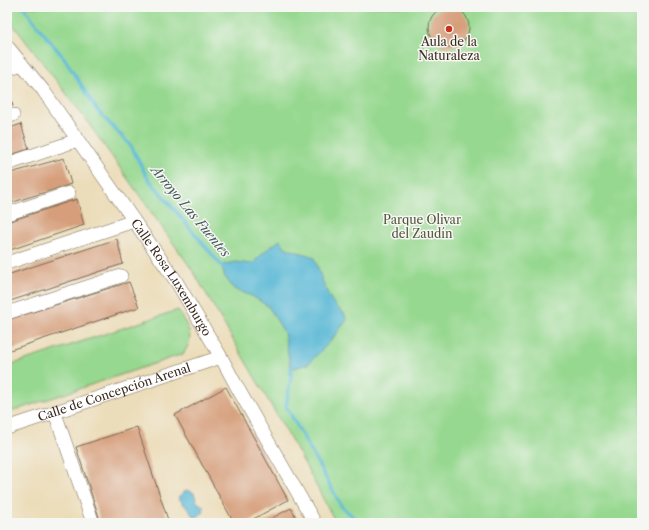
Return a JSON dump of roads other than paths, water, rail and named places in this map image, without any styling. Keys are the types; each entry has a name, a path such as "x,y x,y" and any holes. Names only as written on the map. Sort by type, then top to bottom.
{"street":[{"name":"Calle Rosa Luxemburgo","path":"7,46 42,90 78,140 189,303 315,523"},
{"path":"7,69 22,64"},
{"path":"7,164 78,140"},
{"path":"7,214 69,193"},
{"path":"7,263 134,221"},
{"path":"7,313 121,276"},
{"name":"Calle de Concepción Arenal","path":"7,428 221,357"},
{"path":"55,413 93,523"}],"water":[{"path":"280,240 286,248 314,257 329,296 333,303 344,313 347,320 329,343 308,364 291,369 284,332 268,306 252,296 234,289 225,277 221,265 235,262 252,264 264,252"},
{"path":"187,490 194,493 197,502 203,506 204,512 197,517 192,515 179,498 181,494"}],"waterway":[{"name":"Arroyo Las Fuentes","path":"24,7 64,58 97,110 131,146 147,177 221,265 225,267"},
{"name":"Arroyo Las Fuentes","path":"293,365 291,369 286,406 342,507 360,523"}],"place":[{"name":"Aula de la Naturaleza","path":"449,29"}],"park label":[{"name":"Parque Olivar del Zaudín","path":"422,227"}]}
